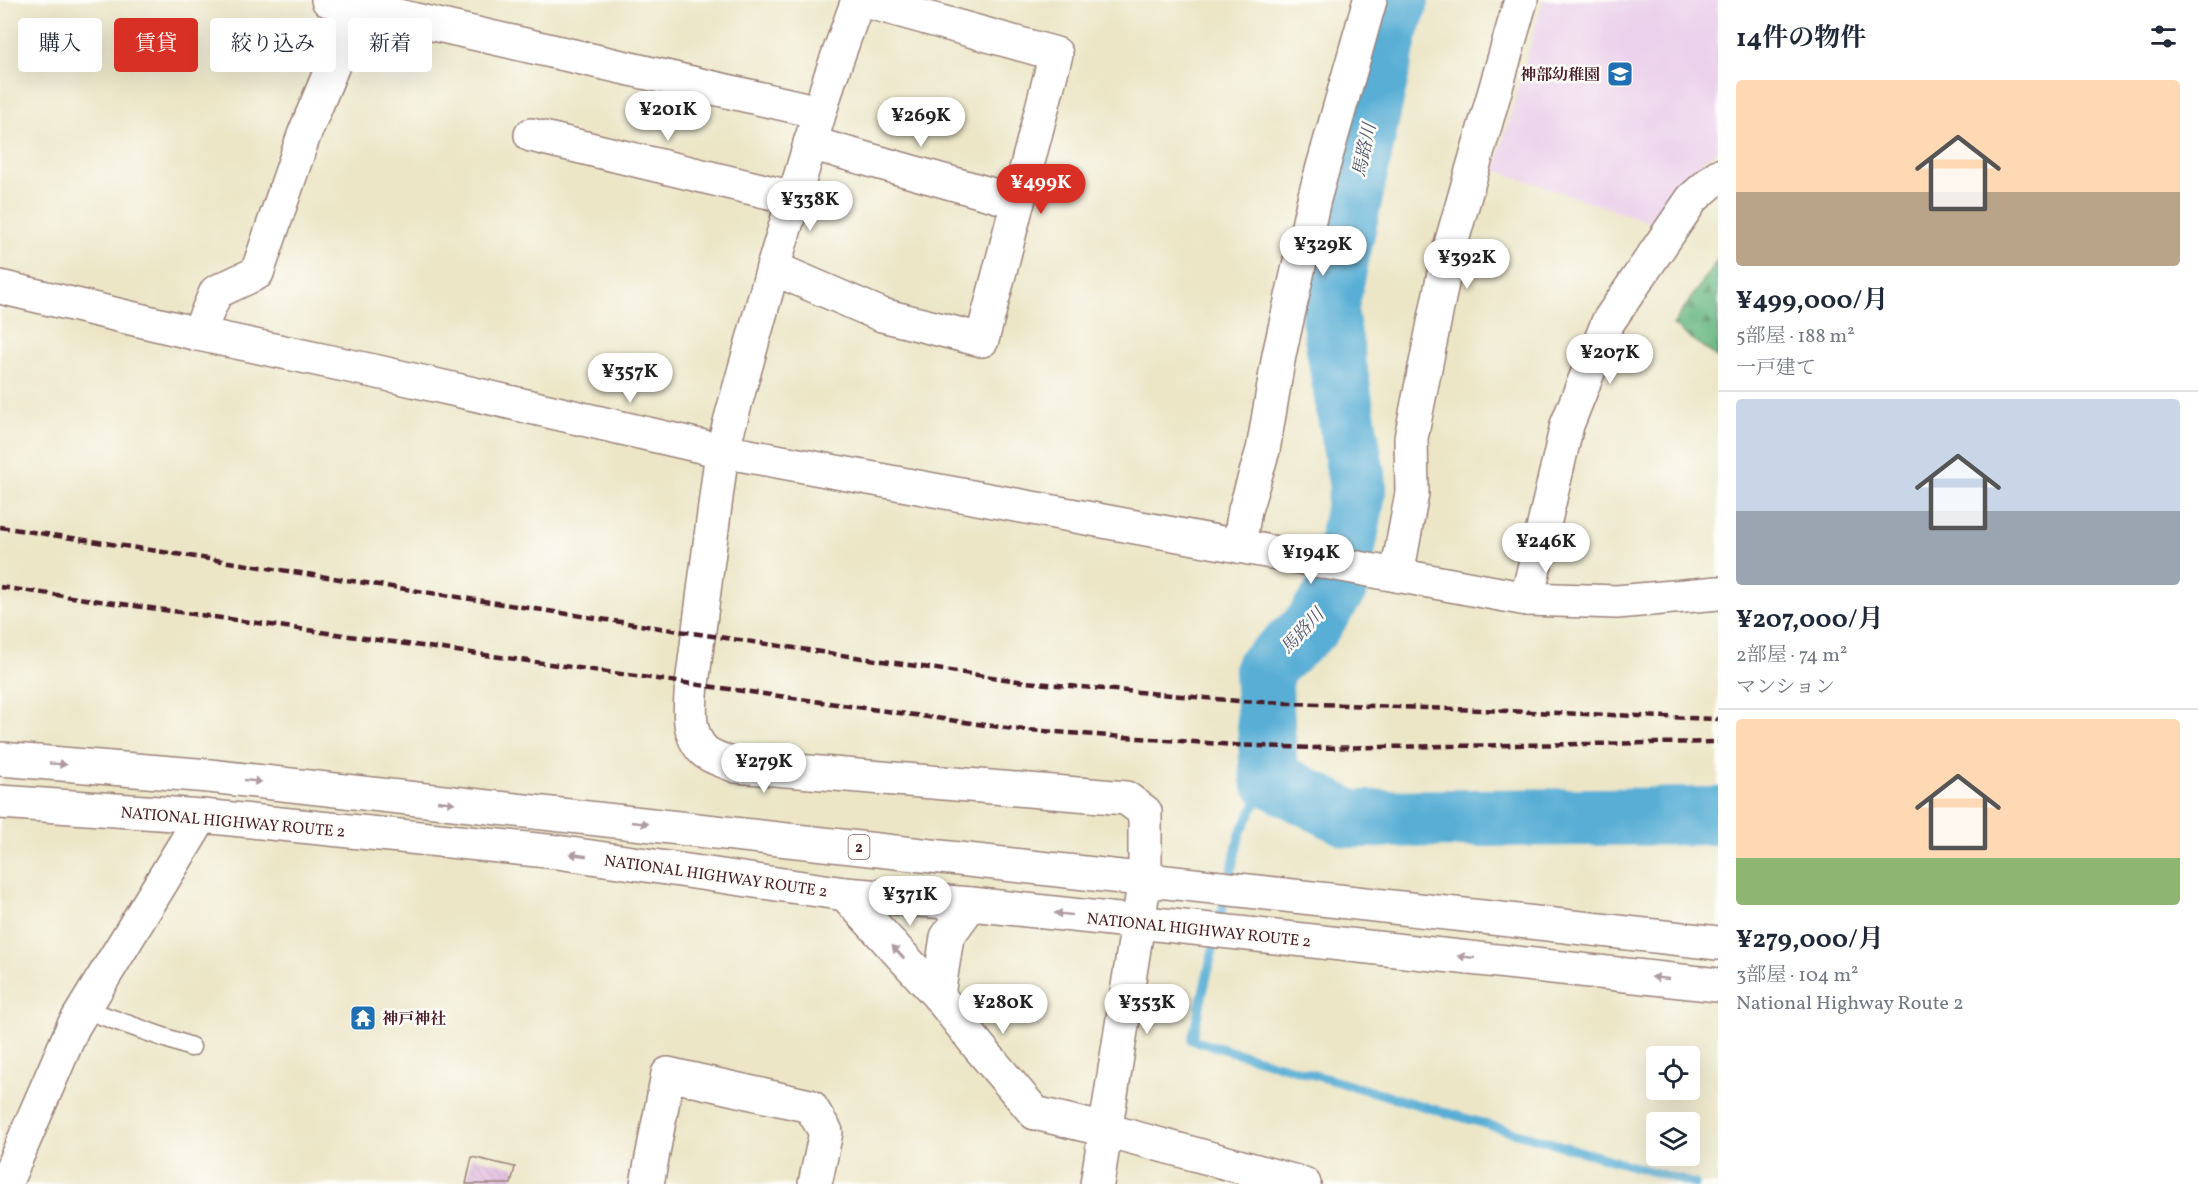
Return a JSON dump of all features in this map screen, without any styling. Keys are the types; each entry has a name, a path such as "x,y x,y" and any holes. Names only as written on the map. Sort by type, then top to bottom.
{"main road":[{"path":"773,268 882,315 982,340 1056,54 860,0 819,112 773,268 722,451 689,713 694,737 706,753 736,766 1126,798 1145,812 1145,878 1140,922 1097,1184"},
{"path":"1246,547 1245,510 1263,450 1279,355 1314,199 1370,0"},
{"path":"1388,573 1412,493 1411,438 1447,258 1521,0"},
{"path":"198,334 216,292 257,273 348,3 819,112"},
{"path":"531,135 794,198"},
{"path":"810,143 1018,202"},
{"path":"1527,599 1567,425 1608,322 1692,199 1718,176"},
{"path":"0,287 198,334 378,372 722,451 1527,599 1617,602 1718,593"},
{"name":"2","path":"0,759 221,777 1718,943"},
{"name":"NATIONAL HIGHWAY ROUTE 2","path":"0,802 202,816 557,852 845,894 971,904 1718,985"},
{"path":"5,1184 73,1027 202,816"},
{"path":"845,894 938,995 1035,1113 1304,1184"},
{"path":"938,995 947,937 971,904"},
{"path":"647,1184 668,1074 810,1106 826,1132 815,1184"}],"lane":[{"path":"84,1009 191,1047"}],"shaded area":[{"name":"神部幼稚園","path":"1543,0 1718,0 1718,149 1702,162 1655,224 1495,170"}],"green space":[{"path":"1718,259 1718,358 1673,325"}],"building":[{"path":"472,1157 515,1167 511,1184 466,1184"}],"waterway":[{"name":"馬路川","path":"1400,0 1389,33 1329,311 1358,488 1340,585 1311,627 1263,670 1269,778 1350,819 1718,816"},
{"path":"1269,778 1240,833 1192,1040 1695,1184"}],"railway":[{"path":"0,527 1025,682 1239,701 1718,719"},
{"path":"0,587 1014,729 1235,745 1313,748 1718,742"}],"place":[{"name":"神部幼稚園","path":"1620,74"},
{"name":"神戸神社","path":"363,1018"}]}
